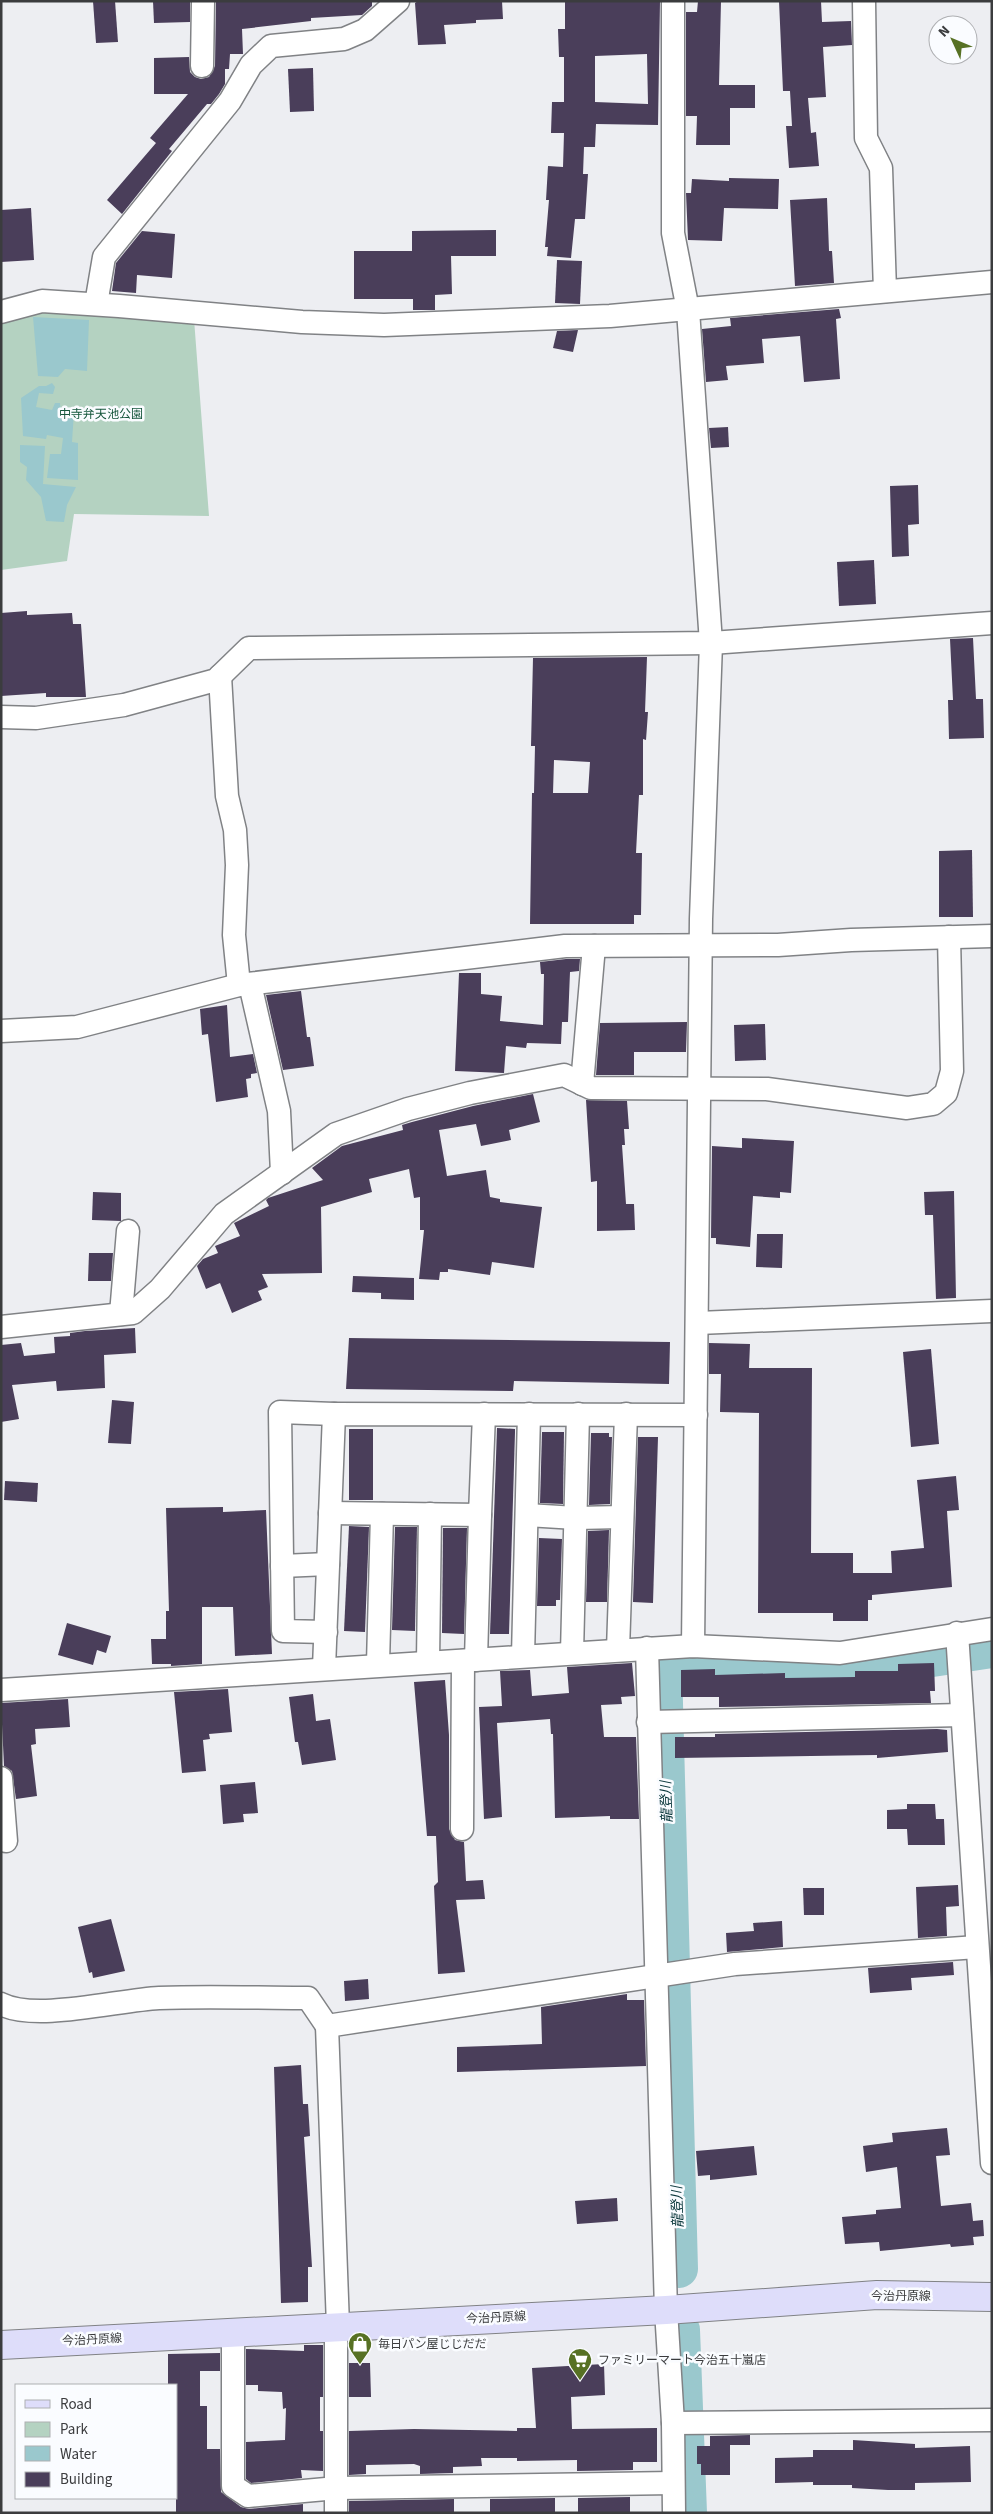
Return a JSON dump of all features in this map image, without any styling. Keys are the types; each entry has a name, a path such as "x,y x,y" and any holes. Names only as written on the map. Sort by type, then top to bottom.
{"main road":[{"name":"今治丹原線","path":"1,2345 666,2310 877,2295 992,2297"}],"street":[{"path":"202,66 203,1"},
{"path":"96,304 104,257 130,222 230,101 251,65 271,46 344,39 358,33 388,12 398,1"},
{"path":"674,1 673,233 688,310 711,643 702,947 693,1646"},
{"path":"864,1 866,138 880,168 885,291"},
{"path":"1,312 42,302 96,304 302,322 384,325 546,320 688,310 992,282"},
{"path":"1,717 36,718 124,705 216,680 249,648 711,643 992,623"},
{"path":"220,676 227,796 235,830 237,865 234,935 244,984 279,1111 282,1173"},
{"path":"1,1031 76,1027 244,984 565,946 702,947 992,936"},
{"path":"1,1327 133,1313 160,1290 224,1214 336,1134 408,1109 470,1093 564,1074 590,1088 700,1087 767,1089 907,1108 933,1104 946,1093 952,1071 949,938"},
{"path":"582,1084 594,946"},
{"path":"121,1314 128,1230"},
{"path":"698,1323 992,1311"},
{"path":"326,1632 283,1631 280,1412 334,1414 696,1415"},
{"path":"324,1668 334,1414"},
{"path":"462,1829 484,1414"},
{"path":"523,1656 529,1414"},
{"path":"572,1653 578,1414"},
{"path":"618,1650 626,1414"},
{"path":"330,1513 480,1515"},
{"path":"378,1664 382,1514"},
{"path":"428,1662 430,1514"},
{"path":"527,1515 576,1518 622,1517"},
{"path":"282,1566 328,1564"},
{"path":"1,1690 647,1648 693,1646 840,1653 957,1633 992,1629"},
{"path":"957,1633 977,1947 987,2002 991,2156"},
{"path":"647,1648 666,2310 673,2424 674,2513"},
{"path":"648,1722 962,1715"},
{"path":"1,1778 6,1841"},
{"path":"327,2026 735,1964 977,1947"},
{"path":"1,2004 12,2010 36,2011 159,1998 308,1998 327,2026 338,2326 336,2339 336,2513"},
{"path":"233,2332 233,2486 248,2496 337,2488 673,2483"},
{"path":"673,2424 992,2420"}],"green space":[{"name":"中寺弁天池公園","path":"41,306 194,319 209,516 74,514 67,561 1,570 1,316"}],"water":[{"path":"33,317 89,320 87,371 65,369 58,377 38,376"},
{"path":"52,383 55,387 53,394 39,393 36,407 52,410 55,403 60,403 61,414 74,412 72,442 78,443 78,480 47,478 50,454 61,454 63,438 47,435 46,439 23,436 21,398 39,386 46,386"},
{"path":"20,445 45,446 43,484 76,487 67,505 64,522 46,521 41,497 26,480 27,467 20,462"}],"building":[{"path":"93,1 115,1 118,42 96,43"},
{"path":"153,1 190,1 190,22 154,23"},
{"path":"216,1 372,1 372,6 362,15 311,18 311,21 242,29 243,54 230,54 229,69 225,69 225,84 219,94 211,104 207,104 169,149 172,151 122,214 107,200 156,143 150,138 188,94 154,94 154,58 189,57 190,72 195,77 201,79 209,77 215,66"},
{"path":"418,1 502,1 503,19 476,20 476,23 444,25 446,44 418,45 415,3"},
{"path":"565,1 660,1 658,125 596,124 595,147 584,147 583,174 588,174 585,219 575,219 571,258 547,256 548,247 545,247 549,200 546,200 548,166 563,167 564,133 551,133 552,102 564,102 564,57 559,57 558,29 565,29","holes":["647,54 648,104 595,102 595,56"]},
{"path":"698,1 721,1 719,85 755,85 755,108 730,108 730,145 696,145 697,116 686,116 686,12 697,12"},
{"path":"779,1 821,1 822,22 851,21 852,45 823,47 826,97 808,98 811,133 816,132 819,166 789,168 786,126 792,126 790,91 783,91"},
{"path":"313,68 314,111 290,112 288,69"},
{"path":"729,178 779,179 778,209 724,208 722,241 688,240 686,193 691,193 692,179 729,181"},
{"path":"827,198 829,251 832,251 834,283 795,286 790,200"},
{"path":"31,208 34,260 1,262 1,210"},
{"path":"496,230 496,256 451,256 452,294 435,295 435,310 413,310 413,299 354,299 354,251 412,251 412,231"},
{"path":"142,231 175,234 172,278 137,275 136,293 112,291 116,263"},
{"path":"557,260 582,261 580,304 555,303"},
{"path":"839,309 841,318 836,319 840,379 804,382 800,336 762,339 764,363 726,366 728,380 706,382 702,329 731,326 730,318"},
{"path":"578,330 573,352 553,348 557,331"},
{"path":"728,427 729,447 711,448 709,428"},
{"path":"918,485 919,524 908,525 909,556 892,557 890,486"},
{"path":"874,560 876,604 839,606 837,562"},
{"path":"27,611 27,615 72,613 73,624 81,624 86,697 46,697 46,693 1,696 1,613"},
{"path":"973,638 976,699 983,699 984,738 949,739 948,700 953,700 950,639"},
{"path":"647,657 645,712 648,712 646,740 643,739 643,795 639,795 636,853 642,853 641,915 634,915 634,924 530,924 532,793 534,793 535,746 531,746 533,658","holes":["554,760 590,762 588,793 553,793"]},
{"path":"972,850 973,917 939,917 939,851"},
{"path":"580,959 579,971 570,972 568,1022 562,1022 561,1044 527,1043 526,1048 506,1046 504,1073 455,1071 459,973 481,973 481,994 502,996 500,1021 543,1025 544,974 541,974 540,962"},
{"path":"301,991 307,1037 310,1037 314,1066 283,1070 266,995"},
{"path":"227,1005 230,1057 253,1054 257,1073 251,1074 251,1078 246,1079 248,1097 216,1102 208,1034 202,1035 200,1009"},
{"path":"687,1022 686,1052 634,1052 634,1075 596,1075 600,1023"},
{"path":"765,1024 766,1060 735,1061 734,1025"},
{"path":"533,1094 540,1122 509,1130 511,1140 481,1146 476,1124 439,1130 447,1176 486,1170 490,1197 500,1199 500,1202 542,1207 534,1268 492,1262 490,1275 448,1269 448,1272 440,1272 439,1280 419,1279 424,1230 420,1230 420,1197 414,1198 409,1169 369,1179 372,1192 321,1207 322,1273 262,1274 268,1287 258,1291 262,1300 232,1313 220,1283 206,1289 197,1266 203,1259 218,1253 215,1246 240,1236 234,1223 269,1206 266,1200 268,1198 323,1180 312,1168 342,1146 403,1130 402,1125 412,1122 473,1106"},
{"path":"586,1100 627,1101 629,1129 624,1129 625,1145 622,1145 626,1204 634,1204 635,1230 597,1231 597,1181 591,1182"},
{"path":"742,1138 794,1141 791,1193 780,1192 780,1198 753,1196 750,1247 716,1244 716,1238 711,1238 712,1146 742,1148"},
{"path":"954,1191 956,1298 936,1299 933,1215 925,1215 924,1192"},
{"path":"93,1192 121,1193 121,1221 92,1220"},
{"path":"757,1234 783,1234 782,1268 756,1267"},
{"path":"89,1253 113,1253 111,1281 88,1281"},
{"path":"353,1276 414,1278 414,1300 381,1299 381,1293 352,1292"},
{"path":"135,1328 136,1353 104,1355 105,1388 57,1391 56,1381 12,1385 19,1419 1,1422 1,1345 21,1343 24,1356 55,1353 54,1337 70,1336 70,1333 85,1331"},
{"path":"349,1338 670,1342 669,1384 514,1381 513,1391 346,1389"},
{"path":"709,1343 750,1344 749,1368 812,1368 811,1553 853,1553 853,1573 892,1573 891,1551 924,1548 917,1480 956,1476 959,1510 947,1511 952,1587 872,1595 872,1600 868,1600 868,1621 833,1621 833,1613 758,1613 759,1413 720,1412 721,1374 709,1374"},
{"path":"931,1349 939,1444 911,1447 903,1352"},
{"path":"112,1400 134,1402 131,1444 108,1443"},
{"path":"497,1428 515,1429 509,1634 490,1634"},
{"path":"349,1429 373,1429 373,1500 349,1500"},
{"path":"542,1432 564,1432 563,1504 540,1503"},
{"path":"591,1433 609,1433 609,1437 612,1437 610,1504 589,1505"},
{"path":"638,1437 658,1437 653,1603 633,1602"},
{"path":"5,1481 38,1483 37,1502 4,1500"},
{"path":"223,1507 223,1512 266,1510 272,1654 235,1656 233,1607 202,1607 202,1664 171,1666 171,1664 152,1664 151,1639 166,1639 166,1611 169,1611 166,1508"},
{"path":"349,1526 369,1527 365,1632 344,1631"},
{"path":"395,1527 417,1527 415,1631 392,1630"},
{"path":"443,1528 467,1528 464,1634 442,1633"},
{"path":"609,1530 607,1602 586,1602 588,1531"},
{"path":"539,1538 562,1539 560,1600 556,1600 556,1606 537,1606"},
{"path":"67,1623 111,1636 106,1653 97,1650 93,1665 58,1655"},
{"path":"632,1663 635,1696 621,1697 622,1704 601,1705 604,1737 636,1737 639,1819 610,1819 610,1816 555,1818 553,1734 551,1734 550,1719 497,1723 502,1817 484,1819 479,1707 502,1706 500,1671 530,1670 532,1696 569,1693 567,1667"},
{"path":"934,1663 935,1691 930,1691 931,1703 719,1707 719,1697 681,1697 681,1670 715,1669 715,1675 785,1673 785,1678 855,1677 855,1671 898,1671 898,1664"},
{"path":"445,1680 449,1735 449,1829 455,1840 464,1842 466,1881 483,1880 485,1899 456,1900 465,1972 438,1974 434,1886 438,1882 436,1836 427,1836 414,1682"},
{"path":"228,1689 232,1732 209,1734 210,1739 203,1740 206,1771 182,1773 174,1692"},
{"path":"313,1694 316,1721 330,1719 336,1760 302,1765 298,1742 295,1742 289,1697"},
{"path":"68,1699 70,1727 35,1729 36,1744 31,1745 37,1796 16,1799 12,1771 4,1766 1,1703"},
{"path":"947,1730 948,1752 877,1758 877,1755 675,1758 675,1737 715,1737 715,1734"},
{"path":"255,1782 258,1813 243,1814 244,1822 223,1824 220,1785"},
{"path":"907,1804 935,1804 936,1819 944,1819 945,1845 908,1845 907,1829 887,1829 887,1810 907,1809"},
{"path":"958,1885 959,1906 946,1907 947,1936 918,1938 916,1887"},
{"path":"803,1888 824,1888 824,1915 804,1915"},
{"path":"111,1919 125,1971 93,1978 92,1972 89,1973 78,1927"},
{"path":"782,1921 783,1947 727,1952 726,1933 754,1931 753,1923"},
{"path":"953,1962 954,1975 911,1978 912,1990 870,1993 868,1968"},
{"path":"368,1979 369,1999 345,2001 344,1981"},
{"path":"627,1994 627,2000 644,2000 646,2066 457,2072 457,2047 542,2044 541,2007"},
{"path":"301,2065 303,2104 308,2104 310,2136 304,2137 312,2267 308,2267 308,2302 281,2303 274,2067"},
{"path":"947,2128 950,2155 936,2156 941,2206 971,2203 973,2221 983,2220 984,2236 973,2237 974,2245 951,2247 950,2244 880,2251 879,2242 845,2244 842,2217 876,2214 876,2210 901,2208 897,2167 866,2172 863,2146 893,2142 892,2133"},
{"path":"754,2146 757,2175 710,2180 710,2175 698,2176 696,2151"},
{"path":"617,2198 618,2221 577,2224 575,2201"},
{"path":"304,2345 323,2345 323,2397 320,2397 320,2431 323,2431 323,2471 301,2470 302,2478 251,2483 246,2479 246,2442 285,2440 286,2408 283,2409 282,2392 258,2391 258,2385 246,2385 246,2349 304,2351"},
{"path":"220,2353 220,2371 200,2371 200,2406 207,2406 207,2449 220,2449 221,2492 241,2507 249,2509 303,2504 303,2513 176,2513 176,2499 178,2499 178,2384 168,2384 168,2354"},
{"path":"349,2363 370,2363 371,2397 349,2397"},
{"path":"604,2364 605,2395 571,2397 572,2429 657,2428 657,2462 633,2462 633,2470 577,2471 577,2460 517,2461 517,2458 481,2458 482,2466 453,2467 453,2473 420,2474 420,2466 414,2464 366,2465 366,2474 349,2475 349,2431 414,2429 517,2431 517,2428 536,2428 532,2368"},
{"path":"750,2435 750,2445 730,2445 730,2475 701,2475 701,2464 697,2464 697,2446 710,2446 710,2436"},
{"path":"853,2440 915,2444 915,2448 970,2446 971,2482 915,2483 915,2490 852,2488 852,2485 813,2485 813,2482 775,2483 775,2458 813,2457 813,2450 853,2450"},
{"path":"630,2497 630,2513 578,2513 578,2498"},
{"path":"555,2498 555,2513 490,2513 490,2499"},
{"path":"454,2499 454,2513 349,2513 349,2501"}],"waterway":[{"name":"龍登川","path":"679,2269 663,1666 846,1671 992,1649"},
{"name":"龍登川","path":"681,2330 688,2513"}],"place":[{"name":"毎日パン屋じじだだ","path":"360,2365"},
{"name":"ファミリーマート今治五十嵐店","path":"580,2381"}]}
